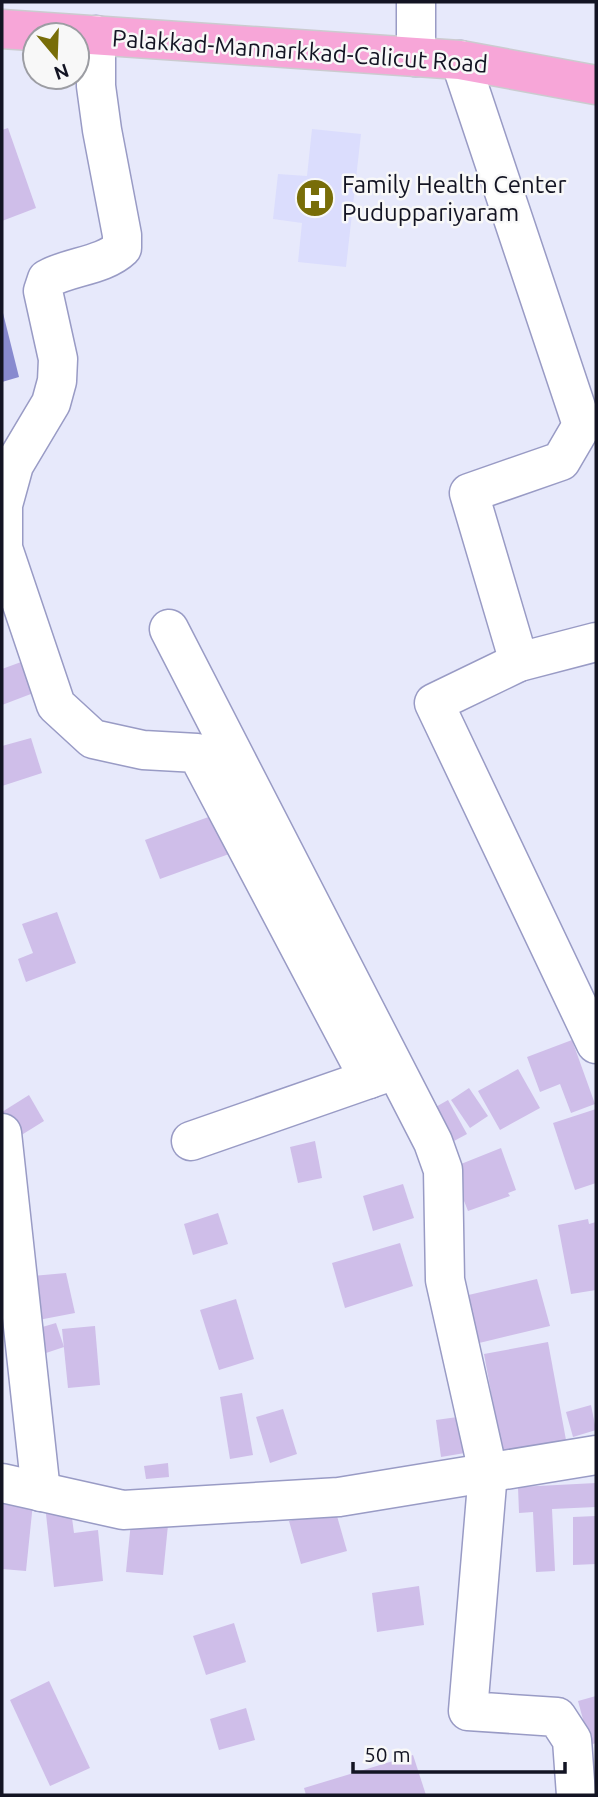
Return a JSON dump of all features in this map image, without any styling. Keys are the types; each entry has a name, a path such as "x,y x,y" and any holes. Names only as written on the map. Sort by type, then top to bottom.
{"highway":[{"name":"Palakkad-Mannarkkad-Calicut Road","path":"2,29 460,60 596,85"}],"street":[{"path":"416,2 416,57"},
{"path":"96,36 97,97 122,235 122,248 113,256 60,271 47,279 43,291 58,359 57,381 51,402 14,465 3,505 4,548 56,705 93,739 143,750 197,753 383,1074 433,1142 443,1170 445,1280 488,1472 468,1711 557,1717 572,1740 576,1795"},
{"path":"460,60 582,425 561,461 469,493 519,662"},
{"path":"169,629 383,1074"},
{"path":"596,642 519,662 434,703 596,1044"},
{"path":"191,1141 383,1074"},
{"path":"2,1133 6,1205 41,1492"},
{"path":"2,1483 122,1510 340,1497 596,1454"}],"shaded area":[{"name":"Family Health Center Puduppariyaram","path":"312,129 361,134 346,267 298,262 302,223 273,219 278,174 307,176"}],"water":[{"path":"2,309 19,377 2,382"}],"building":[{"path":"8,128 36,208 2,221 2,130"},
{"path":"32,658 44,689 2,705 2,669"},
{"path":"31,738 42,773 2,786 2,746"},
{"path":"214,815 229,854 160,879 145,840"},
{"path":"57,912 76,963 26,982 18,959 33,953 22,924"},
{"path":"572,1040 595,1104 571,1113 560,1084 540,1092 527,1057"},
{"path":"518,1069 540,1108 500,1130 478,1091"},
{"path":"469,1088 488,1116 470,1128 451,1100"},
{"path":"29,1095 44,1121 15,1139 2,1117 2,1112"},
{"path":"448,1100 467,1134 454,1141 434,1108"},
{"path":"596,1109 596,1183 575,1190 553,1123"},
{"path":"315,1141 322,1178 298,1183 290,1147"},
{"path":"501,1148 516,1190 508,1193 510,1196 468,1211 451,1168"},
{"path":"403,1184 414,1218 373,1231 363,1196"},
{"path":"218,1213 228,1244 193,1255 184,1224"},
{"path":"588,1219 589,1224 596,1222 596,1290 571,1294 558,1225"},
{"path":"400,1243 413,1286 345,1308 332,1263"},
{"path":"66,1273 75,1313 28,1322 21,1277"},
{"path":"537,1279 550,1326 475,1344 460,1297"},
{"path":"236,1299 254,1359 219,1370 200,1310"},
{"path":"56,1323 64,1347 40,1355 32,1330"},
{"path":"95,1326 100,1385 68,1388 62,1329"},
{"path":"548,1342 566,1440 502,1452 484,1354"},
{"path":"242,1393 253,1455 230,1459 220,1397"},
{"path":"591,1405 596,1430 573,1437 566,1412"},
{"path":"283,1409 297,1454 270,1463 256,1417"},
{"path":"472,1415 477,1451 441,1457 436,1420"},
{"path":"168,1463 169,1477 146,1479 144,1466"},
{"path":"596,1483 596,1507 552,1509 555,1571 536,1572 533,1512 519,1513 518,1487"},
{"path":"329,1488 347,1551 301,1564 289,1521 307,1516"},
{"path":"2,1500 33,1503 26,1571 2,1569"},
{"path":"70,1503 74,1533 98,1530 103,1581 54,1587 45,1505"},
{"path":"596,1516 596,1564 573,1565 573,1517"},
{"path":"131,1522 168,1525 163,1575 126,1572"},
{"path":"419,1586 424,1625 377,1632 372,1593"},
{"path":"234,1623 246,1662 206,1675 193,1636"},
{"path":"49,1681 90,1768 50,1786 10,1700"},
{"path":"596,1696 596,1743 590,1745 578,1701"},
{"path":"246,1708 255,1740 219,1750 210,1719"},
{"path":"413,1755 426,1795 306,1795 304,1788"}],"place":[{"name":"Family Health Center Puduppariyaram","path":"315,198"}]}
